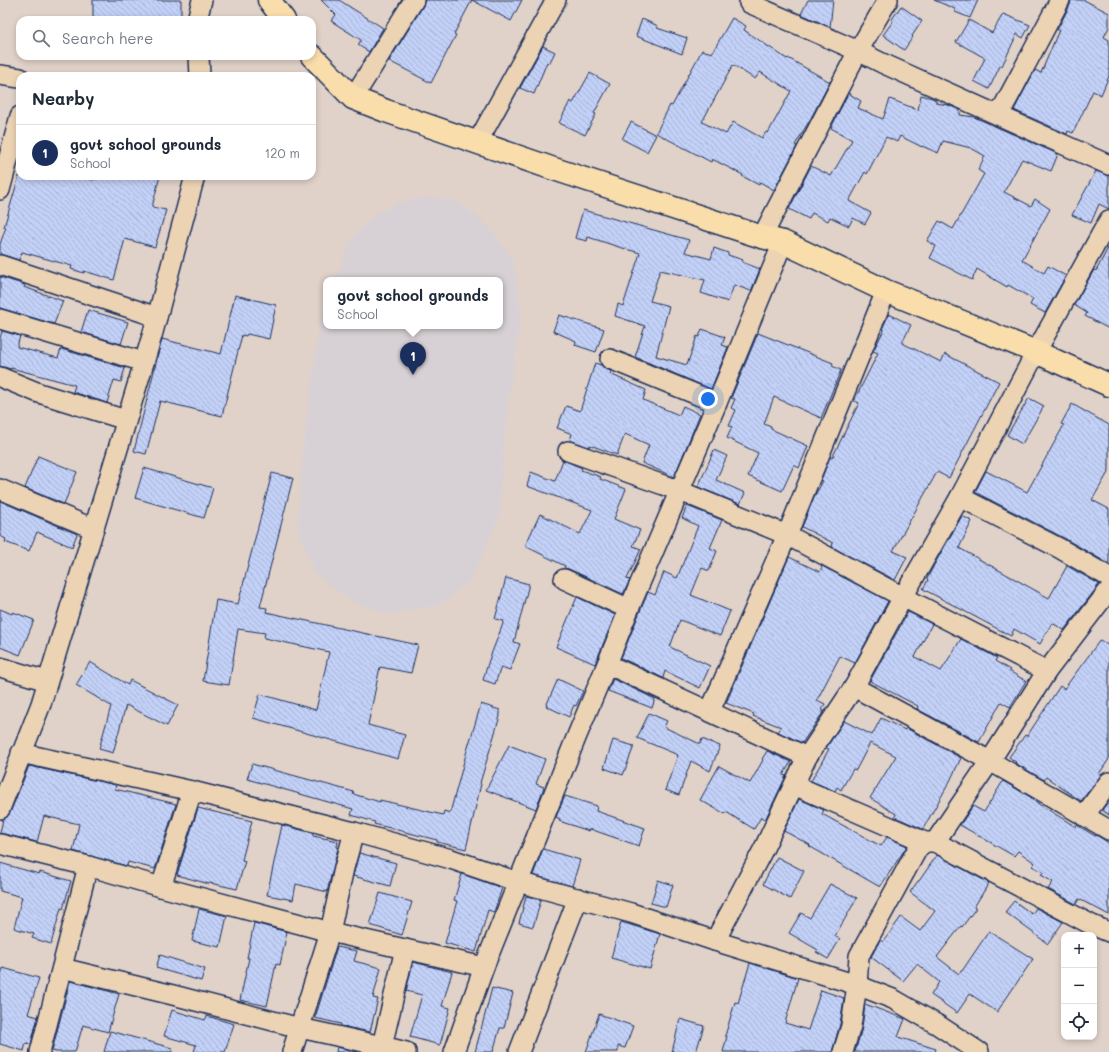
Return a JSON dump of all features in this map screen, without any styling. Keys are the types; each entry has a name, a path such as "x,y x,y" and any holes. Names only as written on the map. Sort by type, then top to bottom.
{"main road":[{"path":"269,0 281,16"},
{"path":"316,60 352,98 551,168 783,242 886,291 1036,352 1109,385"}],"street":[{"path":"198,16 202,0"},
{"path":"352,98 414,0"},
{"path":"478,143 556,0"},
{"path":"762,236 858,51 888,0"},
{"path":"999,115 1060,0"},
{"path":"749,3 1109,165"},
{"path":"199,60 200,72"},
{"path":"0,75 16,77"},
{"path":"0,190 16,131"},
{"path":"0,809 41,704 144,362 195,180"},
{"path":"715,941 764,848 807,757 854,687 903,597 960,498 1036,352 1109,220"},
{"path":"454,1052 484,967 576,738 629,609 718,403 783,242"},
{"path":"0,265 157,317"},
{"path":"710,711 787,535 886,291"},
{"path":"0,319 144,362"},
{"path":"610,359 718,403"},
{"path":"0,376 39,393 126,420"},
{"path":"568,451 680,491 787,535 1047,671"},
{"path":"0,489 94,529"},
{"path":"960,498 1058,548 1109,577"},
{"path":"564,579 629,609"},
{"path":"844,1052 851,1026 857,985 859,956 918,848 930,842 990,761 1047,671 1109,590"},
{"path":"607,664 807,757"},
{"path":"0,667 47,681"},
{"path":"854,687 990,761 1109,830"},
{"path":"21,753 192,791 354,832 452,858 518,882 631,913 857,985 906,1007 938,1025 978,1052"},
{"path":"1084,816 1109,782"},
{"path":"794,785 930,842 1092,925 1109,932"},
{"path":"161,887 192,791"},
{"path":"292,1052 330,932 344,868 354,832"},
{"path":"0,844 88,866 330,932 484,967"},
{"path":"40,1052 88,866"},
{"path":"519,1052 578,898"},
{"path":"382,1046 405,949"},
{"path":"62,968 300,1028 406,1052"}],"shaded area":[{"path":"430,197 459,202 488,226 513,260 521,312 505,430 499,517 471,580 439,605 388,614 351,601 313,572 297,528 304,438 320,320 323,312 323,329 503,329 503,277 336,277 350,241 375,214 403,201"}],"building":[{"path":"93,0 181,0 181,16 93,16"},
{"path":"321,0 339,0 383,28 369,52 358,45 361,40 331,21 336,15"},
{"path":"425,0 472,0 431,83 389,61 423,6"},
{"path":"472,0 522,0 511,21"},
{"path":"808,0 833,0 830,27 801,14"},
{"path":"934,0 978,0 970,18 955,12 955,9"},
{"path":"1071,0 1084,0 1109,13 1109,27 1104,37 1109,40 1109,76 1101,95 1093,91 1073,133 1068,131 1067,134 1014,110 1035,70 1041,73 1059,30 1057,30 1070,5"},
{"path":"901,6 922,21 904,50 883,35"},
{"path":"1003,14 1030,25 1023,38 1017,34 989,89 974,81 985,58 956,42 969,20 992,33"},
{"path":"732,18 746,26 744,30 787,59 788,58 830,82 795,145 797,146 774,190 760,182 759,185 712,159 711,162 656,133 670,105 672,106 702,50 712,53","holes":["733,65 755,79 760,72 791,91 768,133 766,132 762,138 733,122 726,134 702,122"]},
{"path":"642,19 658,26 657,28 687,38 682,54 636,36"},
{"path":"543,46 555,52 549,64 547,62 534,94 520,88"},
{"path":"590,73 610,84 594,113 596,114 585,135 559,123 570,101 573,103"},
{"path":"848,93 861,101 858,108 883,119 890,99 918,110 921,95 932,98 936,100 936,103 948,105 960,110 960,115 974,117 1058,154 1051,171 1022,159 1004,192 1031,206 1035,199 1050,209 1022,260 1044,273 1048,266 1066,276 1045,313 1030,305 1033,299 1008,285 1007,287 977,269 972,280 930,258 936,246 927,241 939,221 953,229 984,174 978,170 985,156 971,148 943,141 938,153 900,136 897,142 886,137 867,174 865,172 849,201 871,213 865,224 853,218 849,226 830,217 828,221 812,213 809,219 789,209 811,166 831,176 852,140 831,128"},
{"path":"631,122 656,135 647,152 622,139"},
{"path":"1096,171 1109,176 1109,209 1099,204 1091,223 1072,215"},
{"path":"18,180 159,180 152,207 166,210 155,247 125,239 114,280 84,271 84,273 71,269 72,266 22,252 19,260 0,254 0,244 6,227 4,227"},
{"path":"583,210 689,240 685,252 711,259 714,248 728,253 728,255 743,260 742,262 760,269 751,291 734,285 728,302 701,293 705,280 660,270 650,301 669,306 656,356 687,365 697,336 699,337 702,329 725,337 722,345 728,347 711,389 635,357 645,326 615,316 618,304 623,306 640,253 588,237 587,241 575,238"},
{"path":"1109,246 1109,329 1085,316 1087,313 1074,305 1094,270 1096,271"},
{"path":"0,277 25,285 24,287 63,301 54,324 0,308"},
{"path":"235,295 276,305 269,339 247,334 246,336 242,335 222,416 160,401 146,454 134,451 162,339 221,354"},
{"path":"88,310 128,322 121,344 81,332"},
{"path":"889,314 911,325 902,343 941,362 945,354 999,382 949,478 937,472 893,551 907,557 895,580 832,547 833,543 802,527 814,497 823,481 821,480 830,457 832,458 859,403 854,401 878,353 873,351 884,330 882,329"},
{"path":"559,315 604,329 596,352 575,345 576,341 553,331"},
{"path":"2,331 20,336 17,347 58,358 61,349 125,368 121,382 114,380 107,403 73,392 75,385 0,366 0,338"},
{"path":"758,333 833,363 832,366 841,370 821,418 774,397 764,424 771,427 771,429 808,446 799,468 794,465 782,491 748,476 758,453 727,438 732,427 729,426 736,410 731,408 735,399 731,398"},
{"path":"595,363 611,371 610,374 646,390 643,400 679,415 683,406 700,414 674,477 642,463 649,445 625,434 617,455 590,445 589,447 570,440 572,434 557,428 566,406 580,411"},
{"path":"1029,398 1044,406 1022,444 1007,435"},
{"path":"1072,404 1109,425 1109,471 1092,500 1109,509 1109,564 1064,538 975,492 986,471 1027,492 1064,425 1061,424"},
{"path":"714,450 727,456 716,480 745,493 740,504 698,487"},
{"path":"38,456 77,472 64,504 25,488"},
{"path":"563,460 582,468 581,470 601,477 600,479 626,489 614,519 640,530 633,546 641,549 627,579 630,580 623,594 564,568 565,566 525,546 540,514 580,534 592,510 527,486 531,472 555,481"},
{"path":"144,468 213,488 204,518 135,498"},
{"path":"272,473 293,478 260,607 267,608 266,612 418,645 411,673 380,667 368,725 405,735 398,759 253,718 260,694 316,710 329,652 264,638 265,633 238,629 229,685 203,681 216,600 238,604"},
{"path":"0,501 77,534 72,547 37,532 29,551 5,542 6,539 0,536"},
{"path":"687,506 722,520 710,548 717,551 709,571 702,568 691,595 730,611 720,636 680,620 670,647 710,666 700,688 665,671 663,678 621,658 648,592 655,595 664,572 677,578 698,526 682,518"},
{"path":"962,516 972,521 959,548 1049,598 1067,566 1099,584 1064,630 1052,623 1040,644 1014,629 1011,636 923,589 934,565"},
{"path":"789,557 820,572 822,566 888,601 855,663 840,656 817,700 825,704 822,710 824,711 802,743 778,732 781,727 726,703"},
{"path":"506,578 529,584 514,642 520,644 510,670 501,667 495,684 483,680 504,621 495,619"},
{"path":"577,597 615,615 595,664 556,647"},
{"path":"0,609 34,620 20,655 0,647"},
{"path":"908,612 932,624 915,657 941,671 961,639 997,658 995,661 1026,681 1010,707 1001,702 979,742 917,709 918,706 870,681"},
{"path":"1100,640 1109,646 1109,759 1099,774 1101,775 1081,801 1046,777 1044,780 1015,763 1016,762 1009,757 1025,735 1027,736 1060,686 1064,689"},
{"path":"90,662 128,685 130,680 178,705 167,726 126,705 113,753 99,749 111,706 76,685"},
{"path":"558,679 583,691 576,706 574,705 569,717 546,706"},
{"path":"613,679 655,699 652,708 608,691"},
{"path":"481,704 500,710 500,716 480,783 466,849 374,824 375,822 351,815 353,809 247,779 252,764 354,792 353,794 380,802 380,800 443,815 444,811 450,813"},
{"path":"649,713 667,721 664,727 700,744 702,739 720,746 710,771 691,761 679,795 665,790 678,755 637,738"},
{"path":"881,718 905,730 906,728 961,758 923,829 895,817 896,814 870,798 896,756 870,743 856,770 853,769 841,790 837,787 835,791 811,781 829,749 826,748 844,721 872,735"},
{"path":"613,740 634,746 623,775 604,768"},
{"path":"509,745 545,759 536,784 544,787 536,809 486,790"},
{"path":"767,751 791,762 783,775 786,776 765,820 761,817 754,829 726,812 725,814 700,800 719,766 750,783"},
{"path":"29,766 116,785 115,789 176,804 155,869 128,862 127,866 73,851 79,824 44,816 37,842 0,833 3,819 10,813"},
{"path":"1003,781 1076,827 1077,825 1109,843 1109,915 1079,899 1076,904 1048,889 1053,882 1041,875 1043,872 1032,866 1035,863 1018,851 1014,856 960,825 973,806 984,812"},
{"path":"565,796 597,806 596,811 645,828 639,846 590,829 589,831 559,821 560,819 556,817"},
{"path":"799,799 824,810 822,814 881,846 887,837 907,846 880,887 784,831"},
{"path":"1109,801 1109,815 1102,810"},
{"path":"198,808 252,821 242,860 245,861 237,889 209,884 177,875"},
{"path":"282,825 313,833 313,836 338,841 338,848 327,892 296,884 293,900 267,895"},
{"path":"543,849 580,860 572,886 533,875"},
{"path":"359,853 396,863 390,886 353,876"},
{"path":"937,855 989,883 974,907 976,908 937,957 959,974 989,931 1033,959 997,1012 970,994 957,1013 931,995 939,982 917,964 903,981 871,957 880,940 883,942 901,917 920,931 935,911 910,892"},
{"path":"777,857 804,871 790,899 763,884"},
{"path":"0,863 71,881 63,909 61,908 51,944 32,938 34,934 14,928 22,897 0,891"},
{"path":"462,874 502,888 494,912 488,910 476,952 445,943 457,901 454,900"},
{"path":"658,880 673,885 666,907 651,903"},
{"path":"830,884 857,898 835,936 840,939 828,959 816,952 818,950 789,933 801,913 810,918"},
{"path":"380,893 412,902 402,935 370,925"},
{"path":"526,896 541,900 533,927 519,923"},
{"path":"1014,901 1032,914 1036,908 1063,922 1048,944 1005,912"},
{"path":"199,909 227,916 220,947 192,941"},
{"path":"621,922 660,934 650,969 611,958"},
{"path":"254,923 287,932 280,965 276,964 267,1006 240,1000 249,958 247,958"},
{"path":"337,947 357,951 354,961 381,968 373,998 378,999 370,1032 341,1026 341,1024 315,1018"},
{"path":"160,955 205,969 201,981 156,968"},
{"path":"413,962 452,972 442,1006 450,1008 440,1045 410,1037 422,995 406,991"},
{"path":"750,963 798,978 785,1023 808,1030 821,990 844,998 840,1024 832,1052 723,1052 727,1036 725,1036 735,1002 738,1003"},
{"path":"3,968 39,978 28,1014 38,1017 31,1044 26,1043 24,1051 0,1044 0,979"},
{"path":"70,981 119,994 108,1032 83,1025 75,1052 56,1052 52,1051"},
{"path":"492,988 513,993 504,1028 500,1028 493,1052 475,1052"},
{"path":"865,1004 905,1019 898,1037 936,1049 935,1052 855,1052 862,1028"},
{"path":"172,1010 205,1020 207,1016 234,1024 225,1052 194,1052 196,1045 164,1036"},
{"path":"599,1014 633,1026 625,1048 618,1046 618,1052 586,1052"},
{"path":"680,1019 704,1026 696,1052 672,1052"},
{"path":"110,1031 172,1048 172,1052 104,1052"},
{"path":"337,1047 358,1052 336,1052"}],"place":[{"name":"govt school grounds","path":"413,375"}]}
